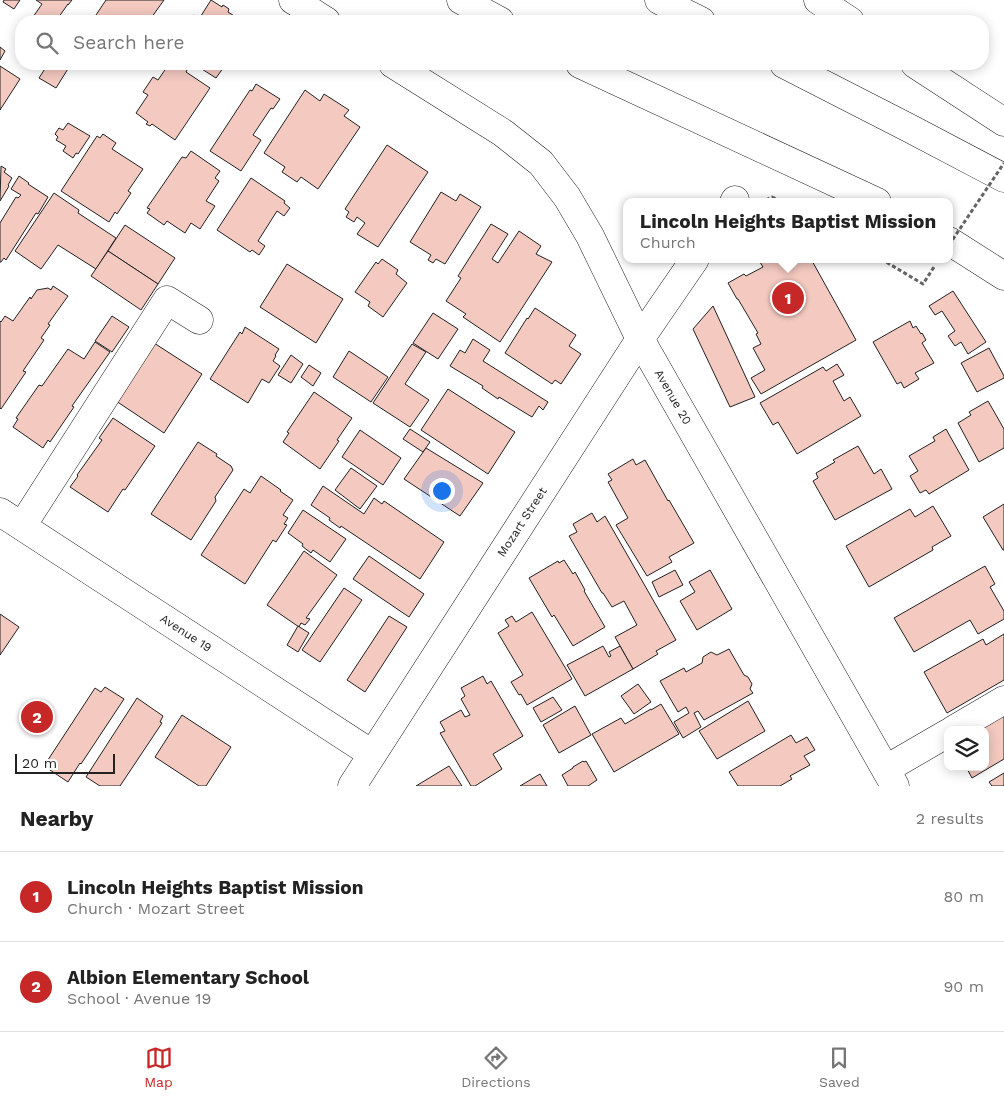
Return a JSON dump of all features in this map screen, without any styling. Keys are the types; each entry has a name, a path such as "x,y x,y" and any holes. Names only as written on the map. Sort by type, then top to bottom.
{"main road":[{"path":"293,0 317,15"},
{"path":"461,0 489,15"},
{"path":"659,0 689,15"},
{"path":"818,0 841,15"},
{"name":"Avenue 20","path":"403,70 502,133 541,163 568,198 590,236 640,339 890,778"},
{"path":"593,70 868,198"},
{"path":"796,70 1004,178"},
{"path":"924,70 1004,122"},
{"path":"953,245 1004,276"},
{"name":"Mozart Street","path":"352,786 640,339 692,263"},
{"path":"11,519 167,300 199,320"},
{"name":"Avenue 19","path":"11,519 372,754"},
{"path":"960,726 1004,700"},
{"path":"890,778 944,736"}],"path":[{"path":"953,237 1004,163"},
{"path":"888,263 923,284 934,268"}],"building":[{"path":"4,0 20,0 14,9 3,2"},
{"path":"36,0 72,0 60,15 34,15 42,4"},
{"path":"106,0 164,0 153,15 96,15"},
{"path":"211,0 229,9 228,12 233,15 202,15"},
{"path":"0,47 5,51 0,60"},
{"path":"0,66 20,79 0,110"},
{"path":"44,70 67,70 56,88 39,78"},
{"path":"165,70 187,70 186,72 210,88 175,140 152,124 150,126 146,124 148,122 136,113 148,95 143,92 153,77 158,80"},
{"path":"203,70 222,70 216,78"},
{"path":"256,84 280,99 273,109 271,108 253,135 261,140 241,171 210,151 250,90 252,91"},
{"path":"305,90 320,101 324,94 349,110 344,116 360,127 318,189 301,177 297,182 282,172 285,167 264,153"},
{"path":"68,123 90,136 78,154 76,153 73,158 63,151 66,146 56,140 58,137 55,134 59,128 63,130"},
{"path":"103,134 116,143 112,149 143,169 128,191 131,193 117,214 115,212 109,222 61,191 97,136 100,138"},
{"path":"387,145 428,172 378,247 357,234 365,223 357,217 354,222 346,217 349,212 345,209"},
{"path":"191,151 220,171 215,178 219,181 206,201 215,206 200,229 191,223 185,233 167,221 164,225 147,213 150,209 147,208 182,157 186,158"},
{"path":"1,166 6,169 4,172 12,178 0,201"},
{"path":"19,176 48,197 6,260 4,258 0,262 0,223 16,197 18,198 21,195 11,189"},
{"path":"251,178 285,201 284,203 290,208 284,216 277,211 258,241 265,246 259,255 252,250 250,252 217,230"},
{"path":"441,192 456,201 460,194 481,207 445,264 436,259 433,263 428,260 431,255 410,242"},
{"path":"54,193 79,210 78,213 116,238 96,269 58,245 41,269 15,251"},
{"path":"491,224 508,234 492,259 498,263 519,231 541,246 536,254 552,262 500,342 463,317 466,314 446,301 461,278 458,276"},
{"path":"125,225 175,258 158,284 108,251"},
{"path":"108,251 158,284 141,310 91,276"},
{"path":"382,259 398,270 396,274 407,283 383,317 368,306 370,302 355,292 376,262 378,264"},
{"path":"760,263 813,263 856,340 761,394 751,378 765,370 753,348 761,344 756,334 758,333 728,283 744,274 746,276 763,267"},
{"path":"287,264 343,299 316,343 260,307"},
{"path":"53,286 68,296 48,324 50,325 41,338 44,340 23,371 26,372 1,409 0,321 5,316 13,321 37,290 48,288 51,290"},
{"path":"953,291 986,342 968,354 961,342 955,346 948,336 955,331 942,311 935,315 929,306"},
{"path":"713,306 755,397 730,407 693,329"},
{"path":"535,308 576,335 569,346 581,354 561,384 555,380 552,384 505,353"},
{"path":"433,313 458,329 438,359 413,343"},
{"path":"112,316 129,327 112,352 95,341"},
{"path":"910,321 913,328 916,326 926,340 922,343 934,363 915,373 919,379 904,388 901,382 897,384 873,342"},
{"path":"245,327 279,349 273,361 280,366 269,383 262,379 248,403 210,379"},
{"path":"473,339 490,350 483,361 548,402 543,410 539,406 532,417 499,397 498,399 482,388 483,386 450,366 460,350 465,353"},
{"path":"95,342 110,352 72,406 74,407 50,442 48,440 43,448 13,427 18,419 16,418 39,385 42,386 68,349 84,359"},
{"path":"154,343 202,374 164,433 116,401"},
{"path":"412,344 426,352 405,384 429,400 410,427 373,403"},
{"path":"989,348 1004,378 977,392 961,363"},
{"path":"349,351 388,377 371,402 333,377"},
{"path":"291,355 303,364 291,383 278,375"},
{"path":"837,364 844,375 833,381 844,401 850,397 861,416 797,454 778,422 773,425 760,403 823,367 826,371"},
{"path":"309,365 321,373 313,386 301,377"},
{"path":"448,389 515,432 488,474 421,430"},
{"path":"314,392 352,418 320,469 283,442 289,433 287,432"},
{"path":"988,401 1004,429 1004,448 979,462 958,423 971,415 969,412"},
{"path":"113,418 155,446 108,512 70,487 102,440 99,438"},
{"path":"410,429 430,442 423,452 403,439"},
{"path":"946,429 969,470 929,494 926,490 920,493 910,476 918,471 909,456 935,441 933,437"},
{"path":"360,430 401,458 383,485 342,457"},
{"path":"198,442 217,454 216,456 231,466 233,470 215,497 216,501 191,540 151,514"},
{"path":"858,446 874,474 881,469 892,489 835,520 813,481 818,478 816,473 835,462 833,460"},
{"path":"426,448 483,483 460,516 404,479"},
{"path":"633,459 636,465 645,460 694,543 669,557 672,562 647,576 616,525 628,518 608,482 612,480 608,474"},
{"path":"351,468 377,486 360,509 335,490"},
{"path":"261,476 293,500 283,515 288,518 284,524 287,525 276,542 273,540 245,584 201,555 244,489 250,493"},
{"path":"323,486 364,514 374,498 382,504 384,501 444,542 420,579 341,526 340,528 329,520 330,518 311,505"},
{"path":"1004,504 1004,550 1003,550 983,517"},
{"path":"933,506 951,536 932,547 933,550 869,587 846,546 910,509 915,517"},
{"path":"303,510 346,539 330,562 313,550 311,553 302,546 303,544 288,533"},
{"path":"592,513 597,522 605,516 676,640 656,651 658,654 633,669 615,637 637,625 624,601 612,607 569,536 577,532 573,524"},
{"path":"304,551 337,575 306,618 310,619 305,625 301,623 299,627 267,605"},
{"path":"369,556 424,594 409,617 353,579"},
{"path":"564,560 573,574 575,572 605,627 573,646 554,615 552,617 529,578 558,561 559,563"},
{"path":"985,566 995,584 990,587 1004,611 1004,619 978,634 970,620 914,652 894,618"},
{"path":"675,570 683,585 659,597 652,582"},
{"path":"710,570 732,609 697,630 680,601 695,592 689,582"},
{"path":"344,588 362,600 320,662 302,650"},
{"path":"532,612 572,679 527,705 511,682 523,675 498,633 509,626 505,620 512,616 516,622"},
{"path":"0,614 19,627 0,655"},
{"path":"389,616 407,627 365,692 347,680"},
{"path":"298,626 309,633 298,652 287,645"},
{"path":"1004,634 1004,680 947,713 924,672 983,639 986,645"},
{"path":"603,646 609,657 611,656 609,652 620,646 633,669 585,696 567,665"},
{"path":"729,649 744,675 748,677 752,684 750,689 753,693 704,720 698,711 694,713 701,727 683,738 674,722 689,713 686,707 678,712 660,681 684,668 686,672 702,663 703,657 711,652 717,655"},
{"path":"483,676 487,684 491,681 523,736 493,754 502,769 475,786 471,786 440,733 445,731 440,722 461,710 465,717 470,715 461,699 465,696 461,688"},
{"path":"638,684 651,702 634,714 621,696"},
{"path":"105,687 124,699 68,782 44,766 95,688 101,692"},
{"path":"553,697 562,710 541,722 533,708"},
{"path":"137,698 163,716 160,722 162,723 120,786 100,786 86,777"},
{"path":"748,701 765,731 717,759 699,731"},
{"path":"661,704 679,734 614,772 592,734 621,718 625,724"},
{"path":"575,706 591,735 559,753 543,725"},
{"path":"1004,713 1004,759 989,768 989,726 982,726"},
{"path":"182,715 231,747 206,786 199,786 155,757"},
{"path":"791,735 796,743 807,737 815,750 804,756 810,765 790,776 792,779 780,786 738,786 729,772"},
{"path":"583,761 586,761 597,780 588,786 568,786 562,775"},
{"path":"449,766 462,786 416,786"},
{"path":"968,771 984,771 972,778"},
{"path":"1004,773 1004,786 992,786 989,782"},
{"path":"540,774 547,786 520,786"}],"place":[{"name":"Lincoln Heights Baptist Mission","path":"788,298"},
{"name":"Albion Elementary School","path":"37,717"}]}
